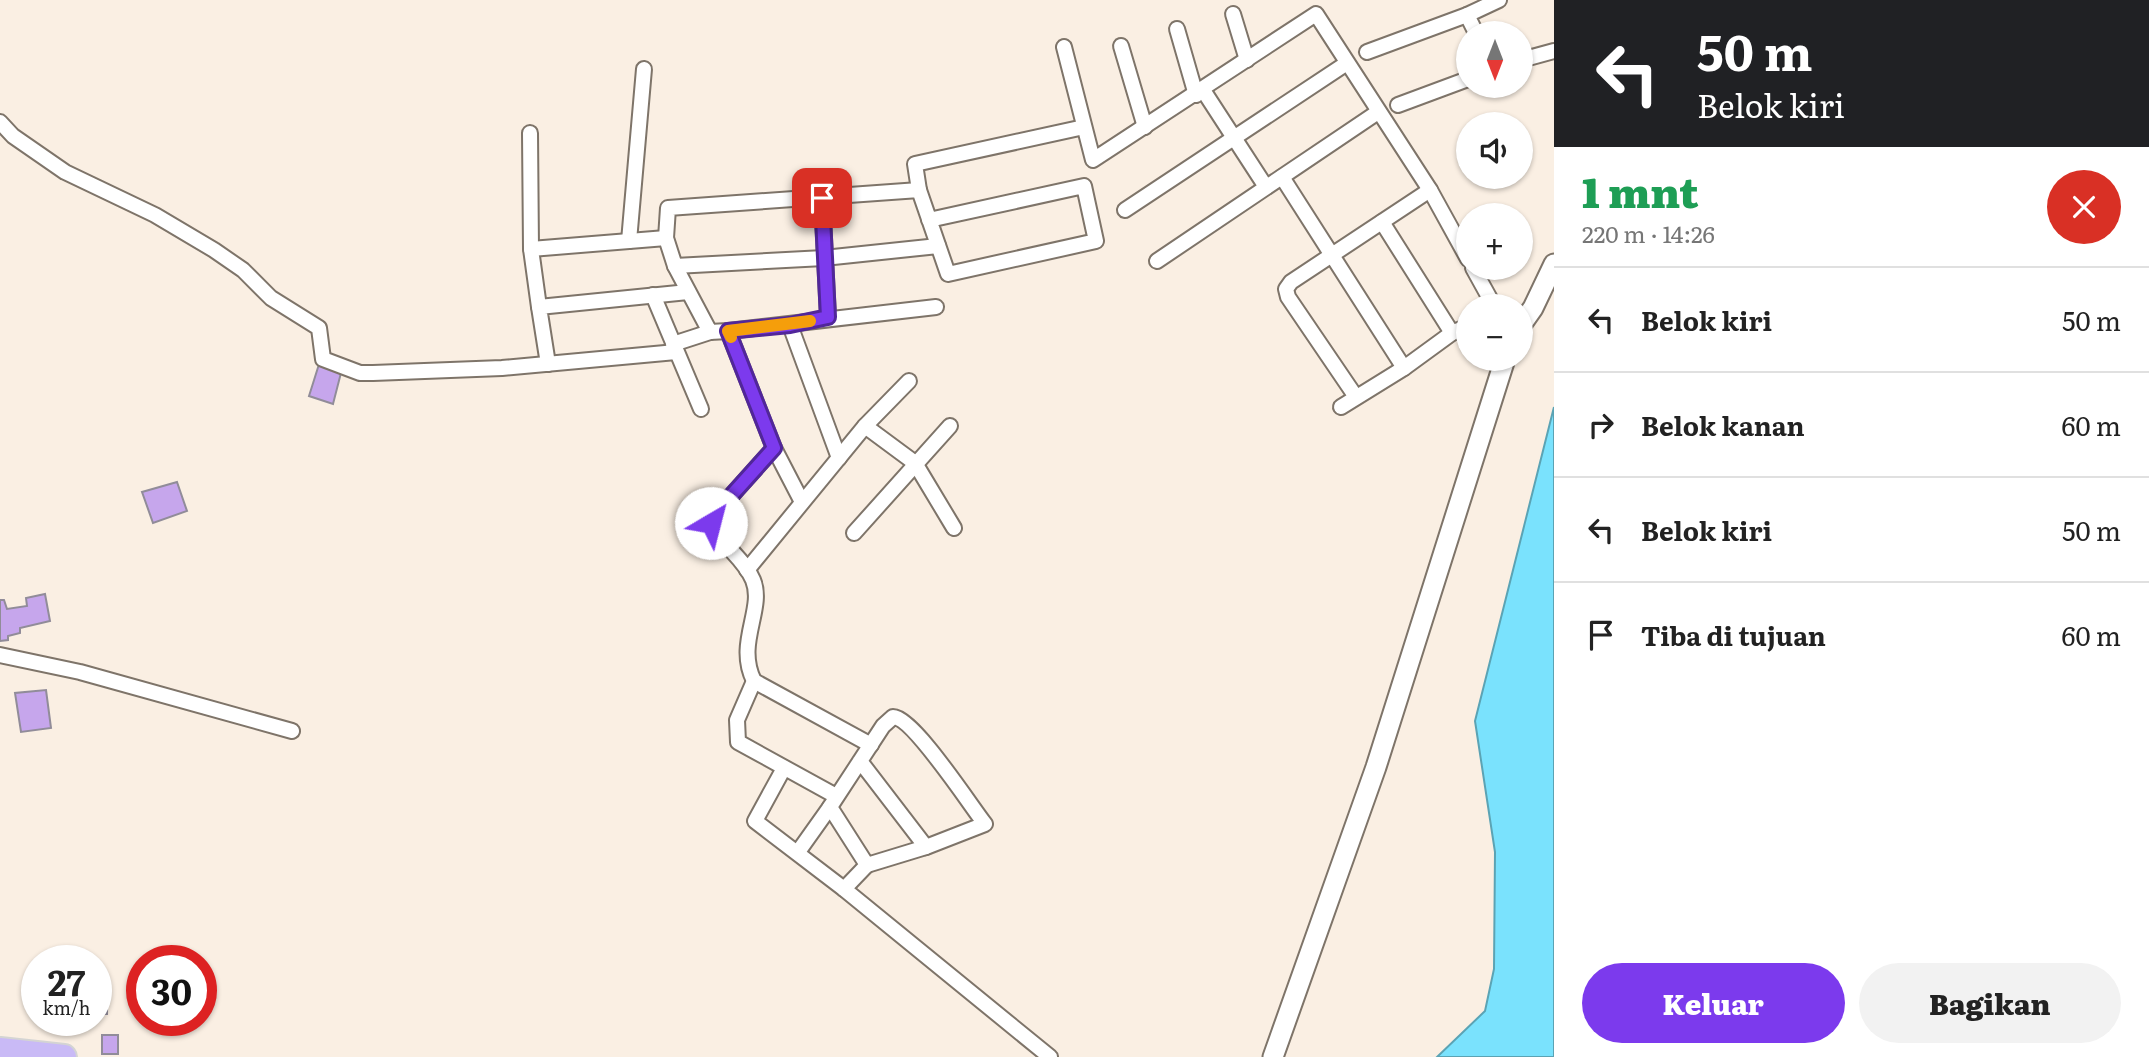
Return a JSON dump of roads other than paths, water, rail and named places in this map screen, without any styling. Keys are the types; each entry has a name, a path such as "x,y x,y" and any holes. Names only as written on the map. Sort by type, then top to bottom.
{"highway":[{"path":"0,1049 64,1057"}],"street":[{"path":"1367,52 1467,15 1499,0"},
{"path":"1064,47 1093,160 1316,14 1430,190 1456,237"},
{"path":"1233,15 1247,60"},
{"path":"1467,15 1470,21"},
{"path":"1177,29 1199,92 1266,187"},
{"path":"1121,46 1145,127"},
{"path":"1533,57 1554,51"},
{"path":"1125,210 1347,62"},
{"path":"629,241 644,69"},
{"path":"1398,105 1456,83"},
{"path":"1157,261 1378,112"},
{"path":"0,122 13,136 65,172 160,218 243,270 271,298 319,328 323,359 366,373 502,368 548,363 675,348 710,332 936,307"},
{"path":"929,220 1084,186 1096,241 948,274 929,220 919,190 915,164 1084,127"},
{"path":"530,133 531,249 548,363"},
{"path":"1282,177 1404,368"},
{"path":"710,332 675,266 666,238 668,208 919,190"},
{"path":"1356,397 1287,293 1291,282 1430,190"},
{"path":"822,198 828,317"},
{"path":"1382,222 1452,333"},
{"path":"531,249 666,238"},
{"path":"675,266 824,258 938,246"},
{"path":"1533,299 1554,264"},
{"path":"539,307 688,292"},
{"path":"653,295 701,408"},
{"path":"790,325 839,458"},
{"path":"728,331 774,448 802,502"},
{"path":"1341,407 1456,331"},
{"path":"1273,1057 1376,767 1501,371"},
{"path":"747,570 865,426 909,381"},
{"path":"865,426 915,463 954,528"},
{"path":"854,533 950,426"},
{"path":"774,448 713,516 711,523 747,570 755,591 747,656 754,681 737,720 738,742 784,768 833,802 867,865"},
{"path":"0,655 80,672 292,731"},
{"path":"754,681 871,745"},
{"path":"798,852 883,726 893,717 899,717 915,730 985,824 926,847 867,865 844,889"},
{"path":"860,761 926,847"},
{"path":"784,768 755,821 798,852 1050,1057"}],"water":[{"path":"1554,407 1554,1057 1437,1057 1485,1011 1494,969 1495,852 1475,721"}]}
